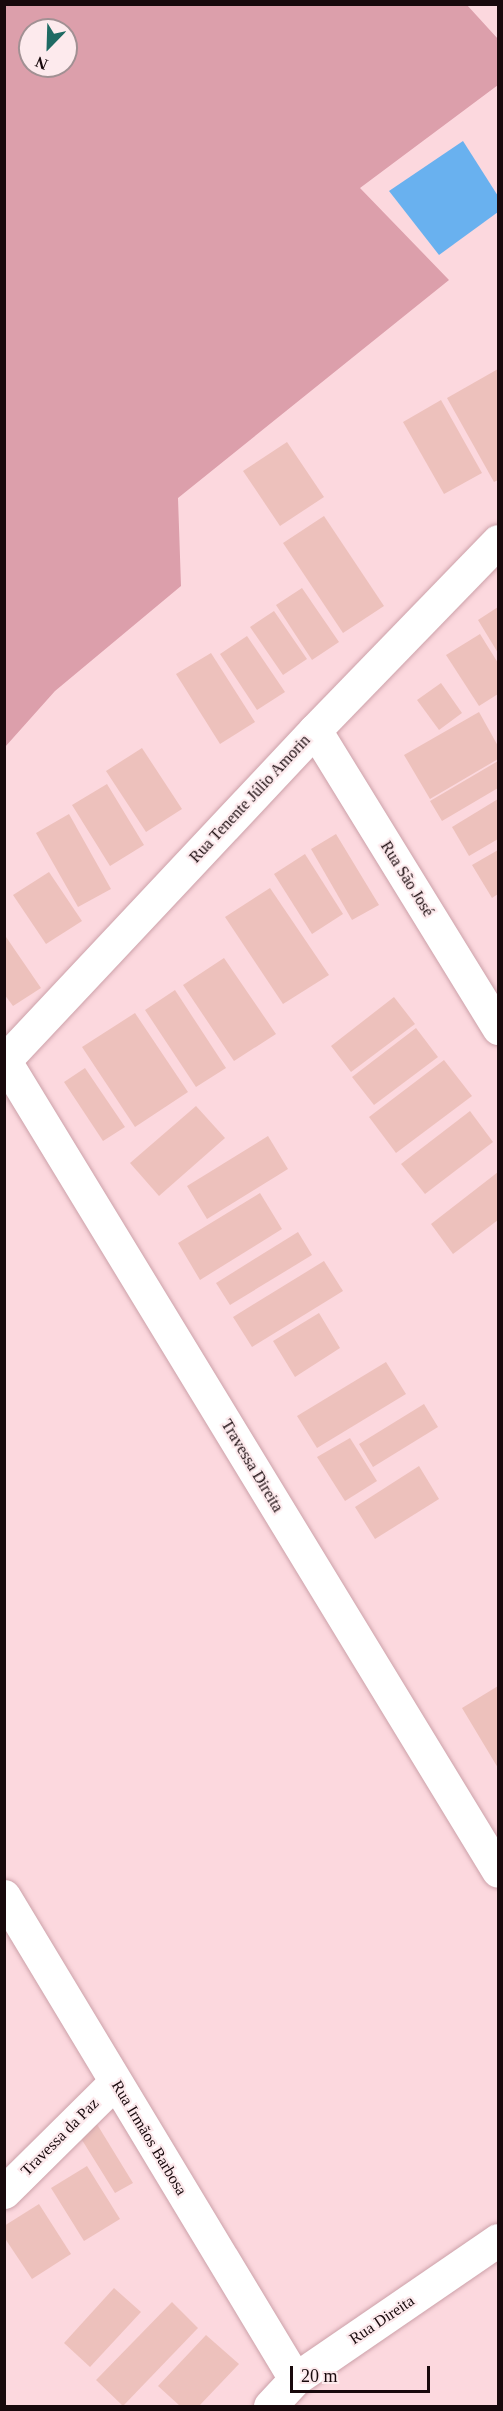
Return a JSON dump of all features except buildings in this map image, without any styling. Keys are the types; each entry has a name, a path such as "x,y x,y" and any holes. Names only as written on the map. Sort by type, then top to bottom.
{"street":[{"name":"Rua Tenente Júlio Amorin","path":"5,1061 315,730 498,541"},
{"name":"Rua São José","path":"315,730 498,1028"},
{"name":"Travessa Direita","path":"5,1061 498,1871"},
{"name":"Rua Irmãos Barbosa","path":"4,1896 296,2379"},
{"name":"Travessa da Paz","path":"4,2192 115,2082"},
{"name":"Rua Direita","path":"270,2406 296,2379 498,2240"}],"shaded area":[{"path":"5,4 467,5 498,39 498,85 360,188 449,280 178,498 181,586 55,691 5,747"}],"water":[{"path":"463,141 498,196 498,212 439,255 389,191"}]}
